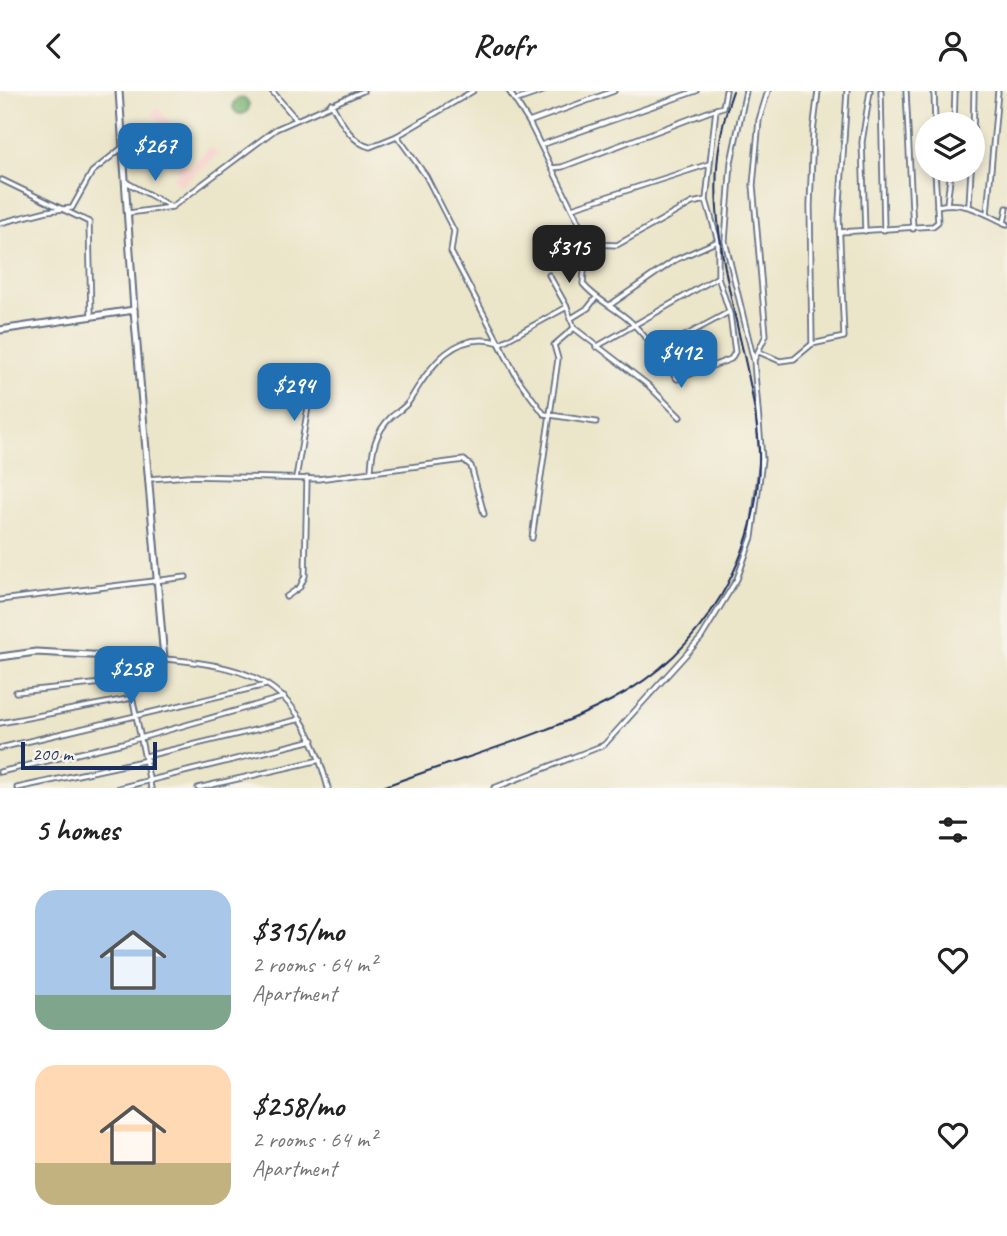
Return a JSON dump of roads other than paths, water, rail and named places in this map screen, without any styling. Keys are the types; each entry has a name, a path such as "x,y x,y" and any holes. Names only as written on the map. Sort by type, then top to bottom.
{"street":[{"path":"119,91 134,310 164,659"},
{"path":"272,91 295,118"},
{"path":"129,212 172,207 236,156 295,118 363,91"},
{"path":"331,103 342,124 365,147 397,136 473,91"},
{"path":"509,91 529,122 589,244 594,259 582,277 583,284 595,299 610,305 633,324 677,379 731,359 736,352 729,311 718,277 718,241 706,200 709,164 714,152 716,109"},
{"path":"517,100 543,91"},
{"path":"529,122 614,91"},
{"path":"541,145 696,91"},
{"path":"552,168 562,167 723,107 726,91"},
{"path":"494,788 604,745 701,638 737,579 752,537 762,460 754,361 725,241 731,162 746,91"},
{"path":"754,361 766,335 753,185 759,120 768,91"},
{"path":"812,344 810,205 813,132 818,91"},
{"path":"759,352 780,361 794,359 812,344 844,337 840,172 847,91"},
{"path":"865,231 862,142 870,91"},
{"path":"881,91 884,230"},
{"path":"906,91 913,229"},
{"path":"934,91 935,112"},
{"path":"954,112 955,91"},
{"path":"974,91 974,112"},
{"path":"987,214 998,91"},
{"path":"397,136 426,176 454,231 451,253 518,380 549,416 596,422"},
{"path":"0,223 47,211 72,208 92,171 124,146"},
{"path":"572,208 709,164"},
{"path":"2,180 89,222 91,317"},
{"path":"127,182 172,207"},
{"path":"840,233 936,225 936,182"},
{"path":"947,204 950,182"},
{"path":"969,205 970,182"},
{"path":"157,210 159,199"},
{"path":"589,244 617,245 692,203 706,200"},
{"path":"937,206 969,205 1006,224 1007,208"},
{"path":"610,305 675,260 718,241"},
{"path":"549,275 568,307 574,328 648,385 680,417"},
{"path":"596,347 718,277"},
{"path":"570,319 589,308 595,299"},
{"path":"371,472 372,450 377,434 410,401 415,388 448,350 463,341 480,339 500,343 568,307"},
{"path":"0,330 134,310"},
{"path":"656,352 729,311"},
{"path":"531,538 558,359 554,345 574,328"},
{"path":"296,478 310,395 318,376"},
{"path":"148,479 188,476 307,478 468,462 484,514"},
{"path":"286,597 300,587 305,576 307,478"},
{"path":"0,600 186,577"},
{"path":"0,657 36,652 146,657 232,667 254,675 284,697 301,719 313,740 328,788"},
{"path":"146,657 132,680 132,698 151,788"},
{"path":"16,692 132,680"},
{"path":"0,748 137,718 141,714 266,685"},
{"path":"0,772 141,738 284,697"},
{"path":"0,723 132,698"},
{"path":"17,788 301,719"},
{"path":"118,788 313,740"},
{"path":"198,788 320,760"}],"railway":[{"path":"380,788 527,737 612,700 645,680 674,655 700,627 721,595 738,561 750,525 757,488 759,449 752,391 726,272 717,213 718,153 733,91"}]}
